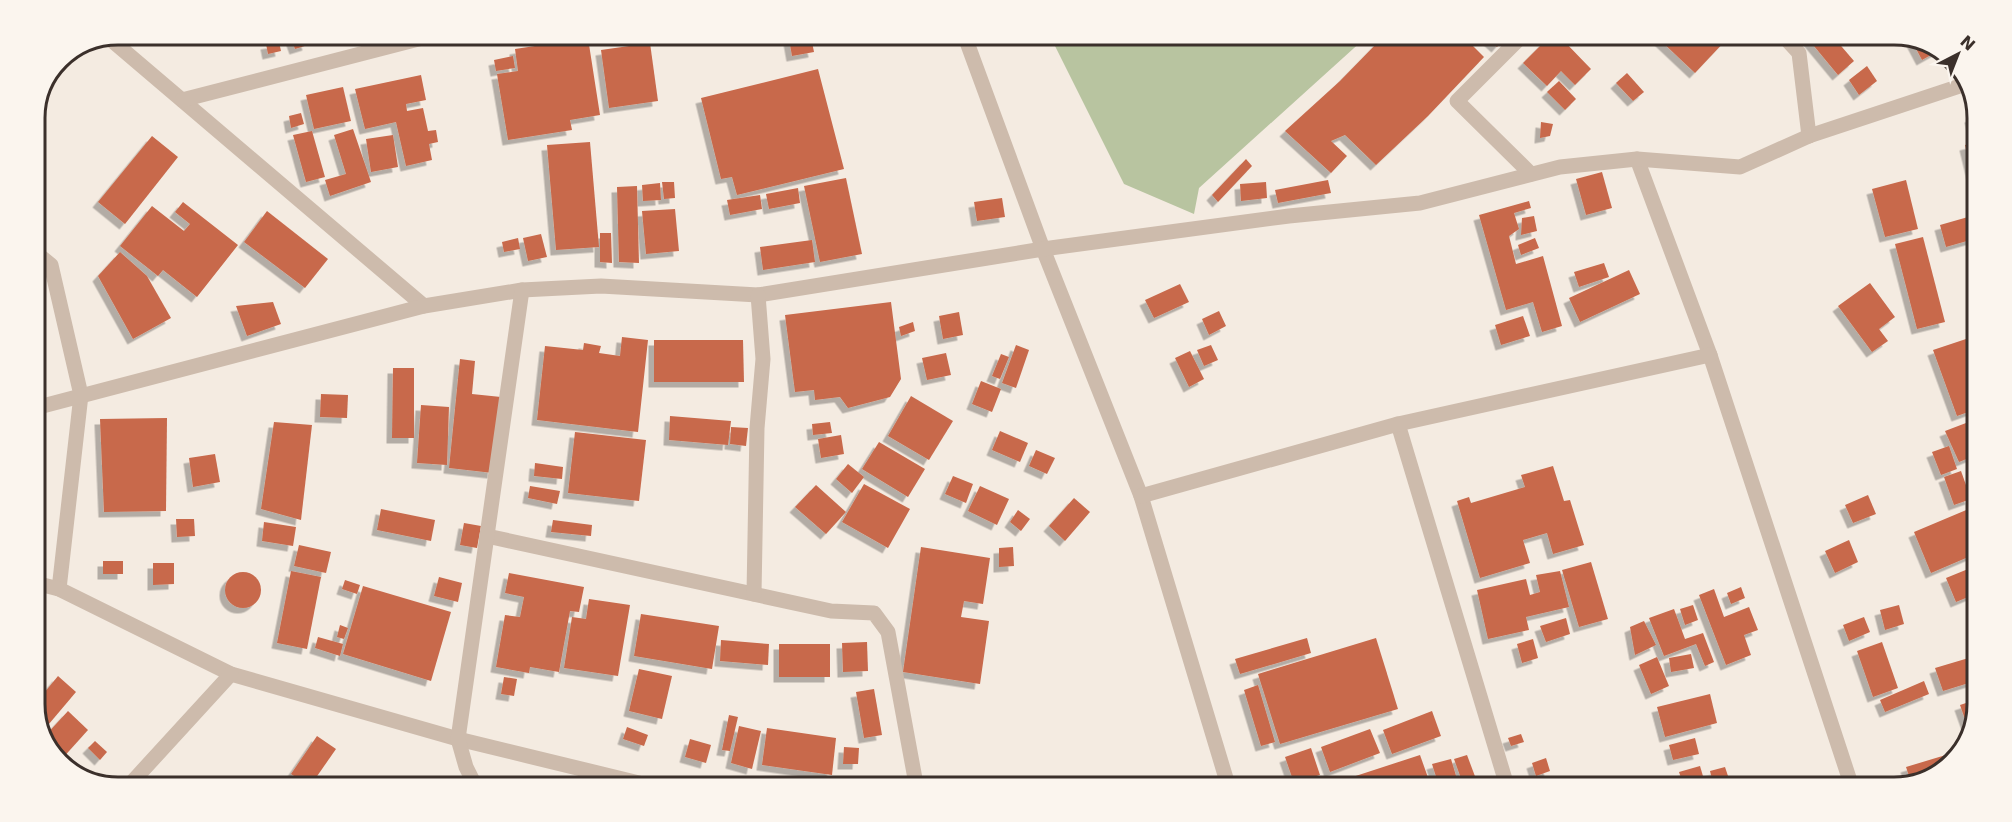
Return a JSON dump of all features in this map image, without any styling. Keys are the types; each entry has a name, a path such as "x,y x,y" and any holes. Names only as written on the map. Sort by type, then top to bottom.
{"street":[{"path":"118,45 424,306"},
{"path":"182,100 395,45"},
{"path":"968,45 1043,249 1141,496 1226,777"},
{"path":"1513,45 1457,101 1531,174"},
{"path":"1791,45 1798,53 1809,136"},
{"path":"45,405 424,306 522,290 601,286 758,295 1043,249 1289,216 1420,203 1560,167 1637,159 1740,167 1809,136 1959,86"},
{"path":"1637,159 1710,355 1849,777"},
{"path":"45,260 51,265 81,395 59,589"},
{"path":"471,777 458,739 522,290"},
{"path":"754,594 757,428 763,359 758,295"},
{"path":"1141,496 1398,424 1710,355"},
{"path":"1398,424 1504,777"},
{"path":"487,536 831,611 873,613 888,632 915,777"},
{"path":"45,586 59,589 231,674 458,739 614,777"},
{"path":"137,777 231,674"}],"green space":[{"path":"1054,45 1357,45 1199,188 1194,214 1124,184"}],"building":[{"path":"266,45 280,45 281,51 268,54"},
{"path":"294,45 308,45 295,49"},
{"path":"542,45 589,45 600,115 570,120 572,130 508,140 497,74 518,71 515,49"},
{"path":"650,45 658,101 609,108 601,50"},
{"path":"790,45 813,45 814,52 792,56"},
{"path":"1375,45 1472,45 1484,57 1428,116 1376,165 1345,135 1331,141 1347,156 1331,173 1285,131"},
{"path":"1541,45 1568,45 1591,69 1575,85 1561,71 1547,86 1523,63"},
{"path":"1665,45 1721,45 1695,73"},
{"path":"1813,45 1840,45 1854,61 1838,75"},
{"path":"1916,49 1928,54 1928,57 1922,60"},
{"path":"513,56 515,68 496,71 494,60"},
{"path":"1867,66 1877,81 1859,95 1849,80"},
{"path":"818,69 844,169 737,195 732,177 721,179 701,98"},
{"path":"1627,73 1644,92 1633,101 1616,83"},
{"path":"421,75 426,100 406,104 407,111 423,108 428,131 436,130 438,142 429,144 432,160 406,166 396,122 365,129 355,89"},
{"path":"1559,81 1576,99 1565,110 1547,92"},
{"path":"343,87 351,121 314,129 306,95"},
{"path":"301,113 304,124 291,128 289,116"},
{"path":"1541,122 1553,124 1550,136 1540,138"},
{"path":"353,129 371,182 330,196 325,180 346,174 334,135"},
{"path":"312,131 325,177 306,182 293,135"},
{"path":"393,135 398,167 371,172 366,139"},
{"path":"152,136 178,157 125,224 98,202"},
{"path":"590,142 599,247 556,250 547,145"},
{"path":"1246,159 1252,166 1218,202 1212,195"},
{"path":"1602,172 1612,208 1586,215 1576,179"},
{"path":"846,178 862,254 820,262 804,186"},
{"path":"1328,180 1331,193 1278,203 1275,190"},
{"path":"1906,180 1918,229 1885,237 1872,189"},
{"path":"662,182 674,182 675,198 664,199"},
{"path":"1266,182 1267,198 1241,201 1240,184"},
{"path":"660,183 661,200 643,201 642,185"},
{"path":"637,186 639,263 619,262 617,187"},
{"path":"798,188 800,203 769,209 766,194"},
{"path":"760,195 762,209 730,215 727,200"},
{"path":"1002,198 1005,217 977,221 974,202"},
{"path":"1529,201 1531,208 1514,213 1519,229 1509,236 1516,264 1543,256 1562,326 1542,332 1533,302 1506,310 1479,215"},
{"path":"183,202 238,245 197,297 163,270 158,276 120,246 152,206 184,231 190,224 175,212"},
{"path":"675,209 679,251 646,254 642,211"},
{"path":"267,211 328,259 305,288 244,242"},
{"path":"1534,216 1537,231 1521,235 1522,218"},
{"path":"1967,217 1967,241 1946,247 1940,225"},
{"path":"600,233 611,233 612,263 600,262"},
{"path":"541,234 547,257 528,261 523,238"},
{"path":"1923,237 1945,322 1917,329 1895,244"},
{"path":"518,238 520,249 504,252 502,242"},
{"path":"1535,238 1539,248 1521,255 1518,245"},
{"path":"812,240 815,262 763,270 760,247"},
{"path":"120,252 147,276 171,318 133,339 98,276"},
{"path":"1604,263 1609,277 1579,287 1574,272"},
{"path":"1629,270 1640,294 1580,322 1569,298"},
{"path":"1870,283 1895,317 1879,329 1888,341 1872,352 1838,306"},
{"path":"1180,284 1189,302 1154,318 1145,300"},
{"path":"273,302 281,324 247,336 236,306"},
{"path":"891,302 901,379 890,397 848,408 840,397 815,400 814,390 795,392 785,315"},
{"path":"1219,311 1226,326 1209,335 1202,319"},
{"path":"959,312 963,335 943,339 939,316"},
{"path":"1523,316 1530,336 1501,345 1495,325"},
{"path":"913,322 915,331 901,336 899,327"},
{"path":"622,337 648,340 638,432 537,420 545,346 583,350 584,343 601,346 599,353 620,356"},
{"path":"1967,339 1967,412 1957,416 1933,350"},
{"path":"654,340 743,340 744,382 654,382"},
{"path":"1016,345 1029,350 1016,388 1002,383"},
{"path":"1211,345 1218,360 1204,366 1197,350"},
{"path":"1190,351 1204,379 1189,387 1175,358"},
{"path":"946,353 951,375 927,380 922,358"},
{"path":"1001,354 1009,357 1000,379 992,376"},
{"path":"460,359 475,361 472,394 501,397 493,473 449,468"},
{"path":"393,368 414,368 414,438 392,438"},
{"path":"981,381 1001,389 992,412 972,404"},
{"path":"321,394 348,395 347,418 320,417"},
{"path":"911,396 953,421 929,460 888,436"},
{"path":"421,405 449,407 447,465 417,463"},
{"path":"670,416 731,421 728,445 669,440"},
{"path":"167,418 166,511 104,512 100,419"},
{"path":"274,422 312,425 301,520 261,509"},
{"path":"830,422 832,433 813,435 812,424"},
{"path":"1966,423 1967,459 1959,462 1945,431"},
{"path":"731,427 748,428 746,446 730,444"},
{"path":"1000,431 1028,443 1020,462 992,450"},
{"path":"575,432 646,440 639,501 568,493"},
{"path":"841,435 844,454 821,458 818,439"},
{"path":"879,442 925,469 908,497 862,469"},
{"path":"1949,446 1957,469 1941,475 1932,452"},
{"path":"1036,450 1055,458 1047,474 1029,466"},
{"path":"215,454 220,482 193,487 189,458"},
{"path":"535,463 563,467 562,479 534,476"},
{"path":"848,464 864,477 852,493 836,479"},
{"path":"1553,466 1564,501 1570,500 1584,545 1553,554 1547,533 1523,540 1530,563 1480,578 1457,501 1469,497 1471,503 1525,487 1521,475"},
{"path":"1961,471 1967,488 1967,500 1954,505 1944,477"},
{"path":"953,476 973,484 966,503 945,494"},
{"path":"864,484 910,509 888,548 842,522"},
{"path":"816,485 846,512 826,534 795,507"},
{"path":"530,486 560,491 557,504 528,498"},
{"path":"980,486 1009,499 997,525 968,511"},
{"path":"1868,495 1876,514 1853,523 1845,505"},
{"path":"1074,498 1090,512 1065,541 1049,526"},
{"path":"381,509 435,520 431,541 377,530"},
{"path":"1018,510 1030,519 1021,531 1010,522"},
{"path":"1967,510 1967,558 1931,573 1914,532"},
{"path":"176,519 194,519 195,536 177,537"},
{"path":"553,520 592,525 591,536 551,532"},
{"path":"264,522 296,527 293,546 262,541"},
{"path":"464,523 481,526 477,548 460,545"},
{"path":"1849,540 1858,562 1835,573 1825,551"},
{"path":"299,545 331,552 326,573 294,566"},
{"path":"921,547 990,558 983,604 964,601 961,617 989,621 980,684 903,672"},
{"path":"1013,547 1014,566 999,567 999,548"},
{"path":"103,561 123,561 123,574 103,574"},
{"path":"1591,562 1608,619 1579,627 1562,570"},
{"path":"153,563 174,563 174,584 153,585"},
{"path":"1967,569 1967,597 1956,602 1946,578"},
{"path":"291,571 321,577 307,649 277,643"},
{"path":"1560,571 1569,607 1526,617 1529,630 1488,639 1477,590 1526,579 1530,595 1540,592 1536,575"},
{"path":"243,572 256,577 261,590 256,603 243,608 230,603 225,590 230,577"},
{"path":"509,573 584,587 579,612 570,611 559,672 530,667 529,673 496,667 505,615 520,617 524,597 505,593"},
{"path":"439,577 462,583 458,602 434,596"},
{"path":"345,580 360,585 357,594 342,589"},
{"path":"363,586 451,612 431,681 343,654"},
{"path":"1741,587 1745,598 1731,604 1727,593"},
{"path":"1714,589 1724,617 1749,607 1758,630 1744,635 1751,655 1726,665 1699,595"},
{"path":"589,599 630,605 618,676 564,668 572,617 586,619"},
{"path":"1693,605 1698,620 1685,625 1680,609"},
{"path":"1899,605 1904,624 1885,630 1880,610"},
{"path":"1674,609 1685,639 1703,633 1714,662 1705,666 1696,644 1664,656 1649,618"},
{"path":"641,614 719,626 712,669 634,656"},
{"path":"1864,617 1870,632 1849,641 1843,625"},
{"path":"1566,618 1570,634 1546,642 1540,626"},
{"path":"1644,621 1656,645 1635,655 1630,627"},
{"path":"340,625 348,628 344,639 337,637"},
{"path":"318,637 343,644 340,656 315,648"},
{"path":"1307,638 1311,653 1240,674 1235,659"},
{"path":"1376,638 1398,709 1280,744 1258,674"},
{"path":"1533,639 1538,658 1522,663 1517,644"},
{"path":"721,640 769,644 768,665 720,661"},
{"path":"867,642 868,671 843,672 842,643"},
{"path":"1882,642 1898,688 1873,697 1857,651"},
{"path":"779,644 830,644 830,677 779,677"},
{"path":"1691,654 1694,668 1671,672 1669,658"},
{"path":"1657,657 1669,686 1651,694 1639,665"},
{"path":"1967,658 1967,684 1943,691 1935,668"},
{"path":"639,669 672,676 662,719 629,711"},
{"path":"58,676 76,692 48,725 45,709 45,692"},
{"path":"504,677 517,679 514,696 501,694"},
{"path":"1924,681 1929,694 1885,712 1880,700"},
{"path":"1258,685 1275,742 1261,746 1244,690"},
{"path":"874,689 882,735 864,738 856,692"},
{"path":"1710,694 1717,723 1665,737 1657,707"},
{"path":"1967,703 1965,720 1960,705"},
{"path":"68,711 88,730 65,755 50,730"},
{"path":"1432,711 1441,736 1392,754 1383,730"},
{"path":"729,715 738,717 730,751 722,750"},
{"path":"739,726 761,731 752,769 731,763"},
{"path":"627,727 648,735 644,746 623,739"},
{"path":"767,728 836,738 832,775 762,765"},
{"path":"1370,729 1380,753 1330,772 1321,747"},
{"path":"1521,734 1524,742 1511,746 1508,738"},
{"path":"317,736 336,749 316,777 296,777 291,774"},
{"path":"1695,738 1699,754 1673,760 1669,745"},
{"path":"690,739 711,745 706,763 685,757"},
{"path":"95,741 107,752 100,760 88,748"},
{"path":"844,747 859,748 858,764 843,764"},
{"path":"1311,748 1320,775 1292,777 1285,757"},
{"path":"1420,755 1428,777 1353,777"},
{"path":"1467,755 1475,777 1460,777 1454,759"},
{"path":"1946,755 1930,767 1909,776 1906,767"},
{"path":"1546,758 1550,771 1536,776 1532,763"},
{"path":"1451,759 1456,777 1436,777 1432,764"},
{"path":"1700,766 1703,777 1681,777 1679,772"},
{"path":"1725,767 1728,777 1712,777 1710,771"}]}
